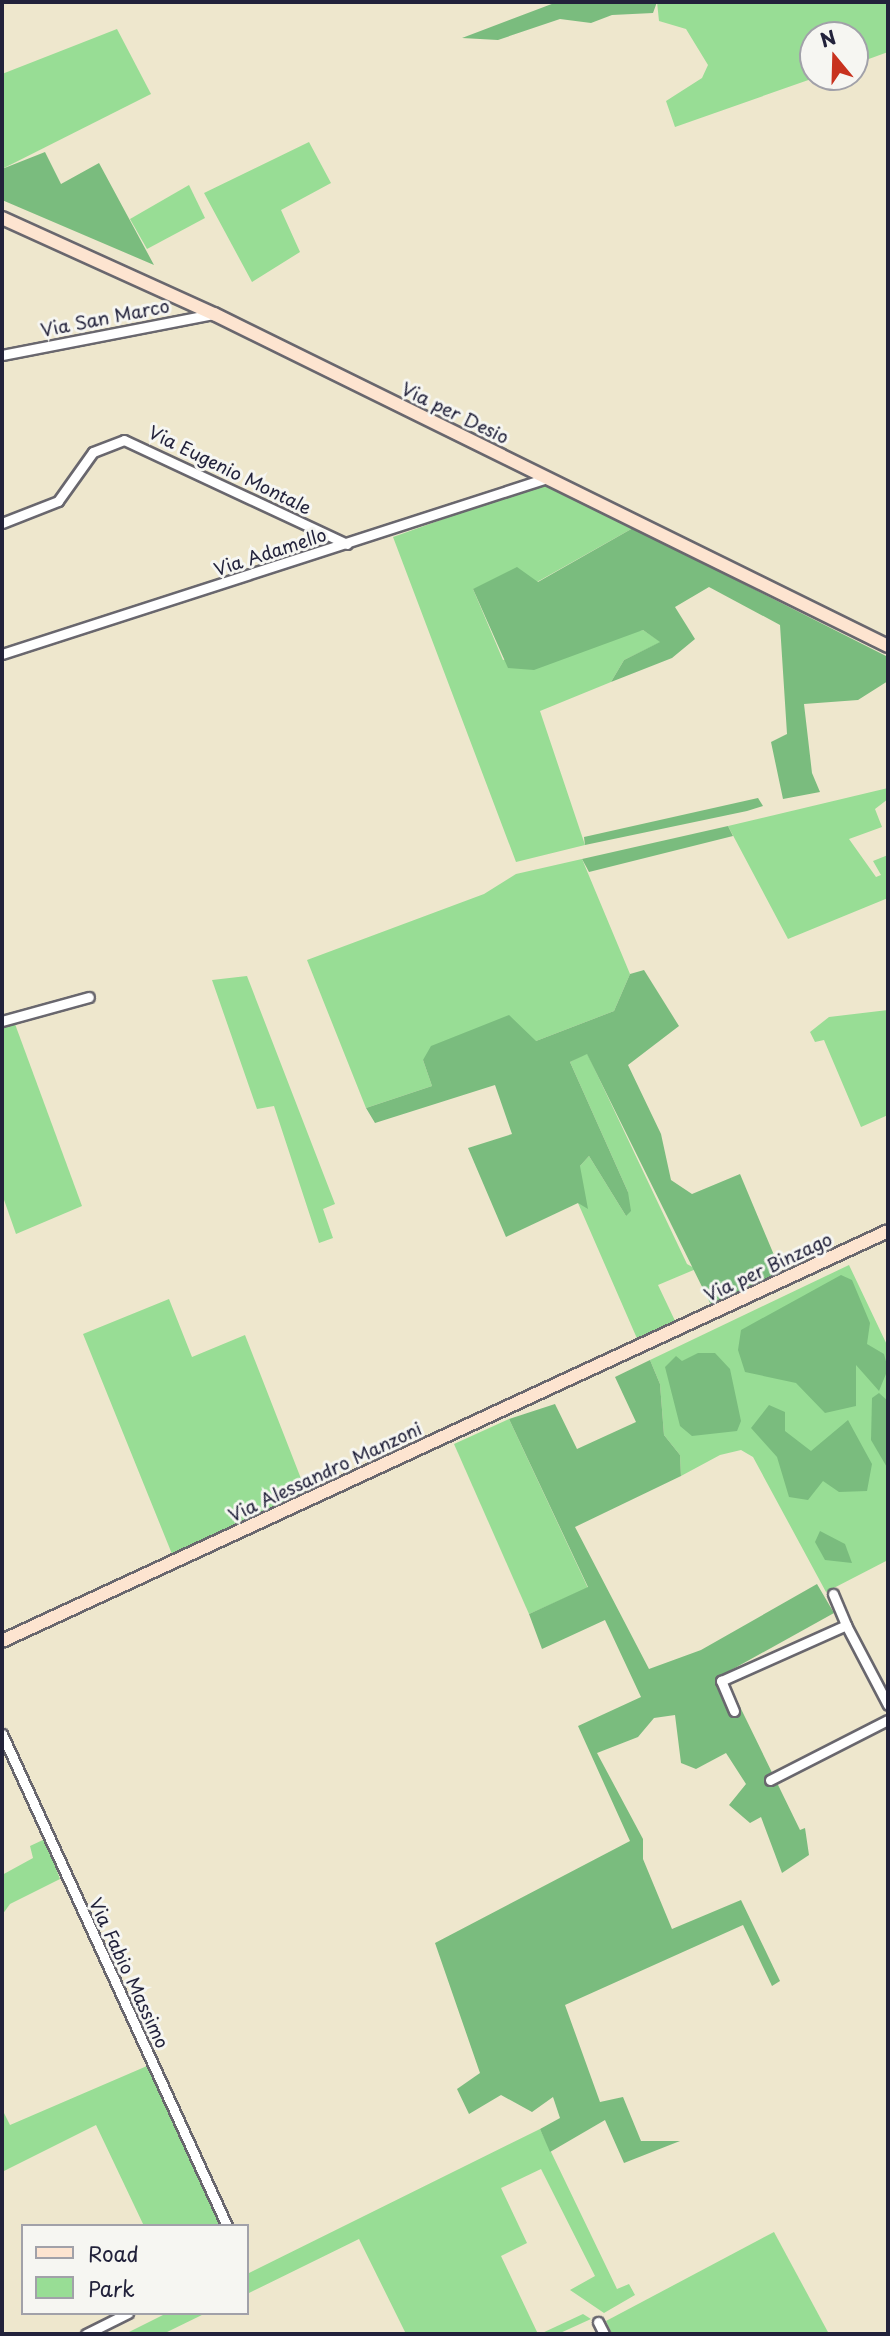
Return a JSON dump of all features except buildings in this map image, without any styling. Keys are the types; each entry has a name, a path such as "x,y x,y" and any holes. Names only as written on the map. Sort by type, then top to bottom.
{"street":[{"name":"Via per Desio","path":"2,218 215,314 888,646"},
{"name":"Via San Marco","path":"3,353 215,314"},
{"name":"Via Eugenio Montale","path":"2,523 58,501 93,452 124,440 347,544"},
{"name":"Via Adamello","path":"2,654 547,478"},
{"path":"2,1021 89,997"},
{"name":"Via per Binzago","path":"663,1336 888,1231"},
{"name":"Via Alessandro Manzoni","path":"2,1641 663,1336"},
{"path":"833,1594 846,1625 888,1705"},
{"path":"734,1711 722,1681 846,1625"},
{"path":"770,1780 888,1720"},
{"name":"Via Fabio Massimo","path":"2,1734 226,2224"},
{"path":"86,2334 124,2315"},
{"path":"598,2322 604,2334"}],"green space":[{"path":"557,2 657,2 653,13 612,15 591,23 560,19 498,40 462,38"},
{"path":"657,2 888,2 888,52 869,59 869,21 799,21 799,83 675,127 666,101 702,78 708,65 686,29 659,21"},
{"path":"117,29 151,94 2,169 2,74"},
{"path":"309,142 331,183 281,210 300,252 252,282 204,193"},
{"path":"45,152 61,184 99,163 154,265 2,200 2,169"},
{"path":"189,185 205,218 147,249 130,219"},
{"path":"542,484 633,528 537,582 473,589 503,660 643,630 661,642 624,660 611,682 540,711 585,845 516,862 393,537"},
{"path":"633,528 888,657 888,681 858,700 804,704 812,773 820,792 783,799 771,742 787,734 780,625 709,587 675,607 695,639 672,658 611,682 624,660 660,642 643,630 534,670 508,668 473,589 517,567 538,582"},
{"path":"888,788 888,799 875,809 882,827 849,839 876,877 881,875 873,861 888,855 888,898 788,939 728,826"},
{"path":"758,798 763,806 747,811 585,845 584,837"},
{"path":"728,826 733,836 589,872 582,859"},
{"path":"582,859 630,974 614,1011 536,1041 423,1060 432,1086 366,1108 307,960 484,894 516,874"},
{"path":"644,970 679,1026 628,1065 661,1134 671,1180 692,1194 740,1174 782,1274 713,1309 587,1054 570,1062 628,1192 631,1211 626,1216 589,1156 580,1166 588,1209 578,1203 506,1237 468,1148 512,1134 495,1085 375,1123 366,1108 432,1086 423,1060 431,1046 509,1015 536,1041 614,1011 630,974"},
{"path":"247,976 335,1204 323,1209 333,1238 319,1243 274,1106 257,1109 212,980"},
{"path":"888,1010 888,1115 861,1127 824,1040 815,1042 810,1032 829,1017"},
{"path":"15,1024 82,1206 16,1234 2,1194 2,1028"},
{"path":"587,1053 687,1264 696,1269 658,1285 677,1325 639,1343 578,1203 580,1166 589,1156 626,1216 628,1192 570,1062"},
{"path":"849,1265 888,1347 888,1560 826,1592 753,1457 741,1450 720,1455 681,1476 680,1455 664,1435 660,1384 650,1360"},
{"path":"841,1275 852,1280 870,1323 867,1344 884,1354 888,1369 879,1391 856,1365 856,1406 825,1413 796,1383 745,1372 738,1350 741,1330"},
{"path":"169,1299 192,1357 245,1335 307,1494 172,1554 83,1334"},
{"path":"698,1353 715,1353 730,1369 741,1421 737,1431 692,1436 680,1426 665,1367 676,1356 682,1361"},
{"path":"650,1360 660,1384 664,1435 680,1455 681,1476 575,1527 649,1669 701,1650 817,1584 834,1613 724,1674 800,1830 805,1828 809,1855 782,1873 761,1817 750,1823 729,1805 746,1784 726,1753 696,1769 681,1763 675,1715 654,1718 638,1737 597,1753 643,1839 643,1859 672,1929 741,1900 780,1981 772,1986 743,1925 565,2005 600,2102 623,2097 641,2141 680,2141 624,2163 605,2120 550,2152 540,2129 560,2118 553,2097 532,2112 501,2095 469,2114 457,2089 480,2073 435,1943 630,1841 578,1726 641,1697 605,1620 542,1649 529,1614 588,1587 509,1419 555,1404 577,1449 636,1422 615,1377"},
{"path":"879,1393 888,1401 888,1469 871,1440 872,1398"},
{"path":"769,1405 785,1412 785,1431 811,1451 848,1420 872,1464 867,1491 839,1492 823,1481 808,1500 789,1497 777,1457 751,1428"},
{"path":"509,1419 588,1588 529,1614 454,1444"},
{"path":"820,1531 845,1544 852,1563 825,1560 815,1542"},
{"path":"45,1839 60,1879 10,1904 2,1915 2,1875 33,1858 30,1846"},
{"path":"147,2066 219,2224 143,2224 96,2125 2,2172 2,2109 10,2125"},
{"path":"540,2129 617,2289 629,2284 635,2295 604,2313 570,2290 595,2276 541,2169 501,2188 527,2243 501,2256 538,2334 406,2334 359,2239 248,2294 248,2274"},
{"path":"774,2232 829,2334 612,2334 606,2321"},
{"path":"583,2314 591,2319 558,2334 540,2334"},
{"path":"163,2315 202,2315 163,2334 125,2334"}]}
